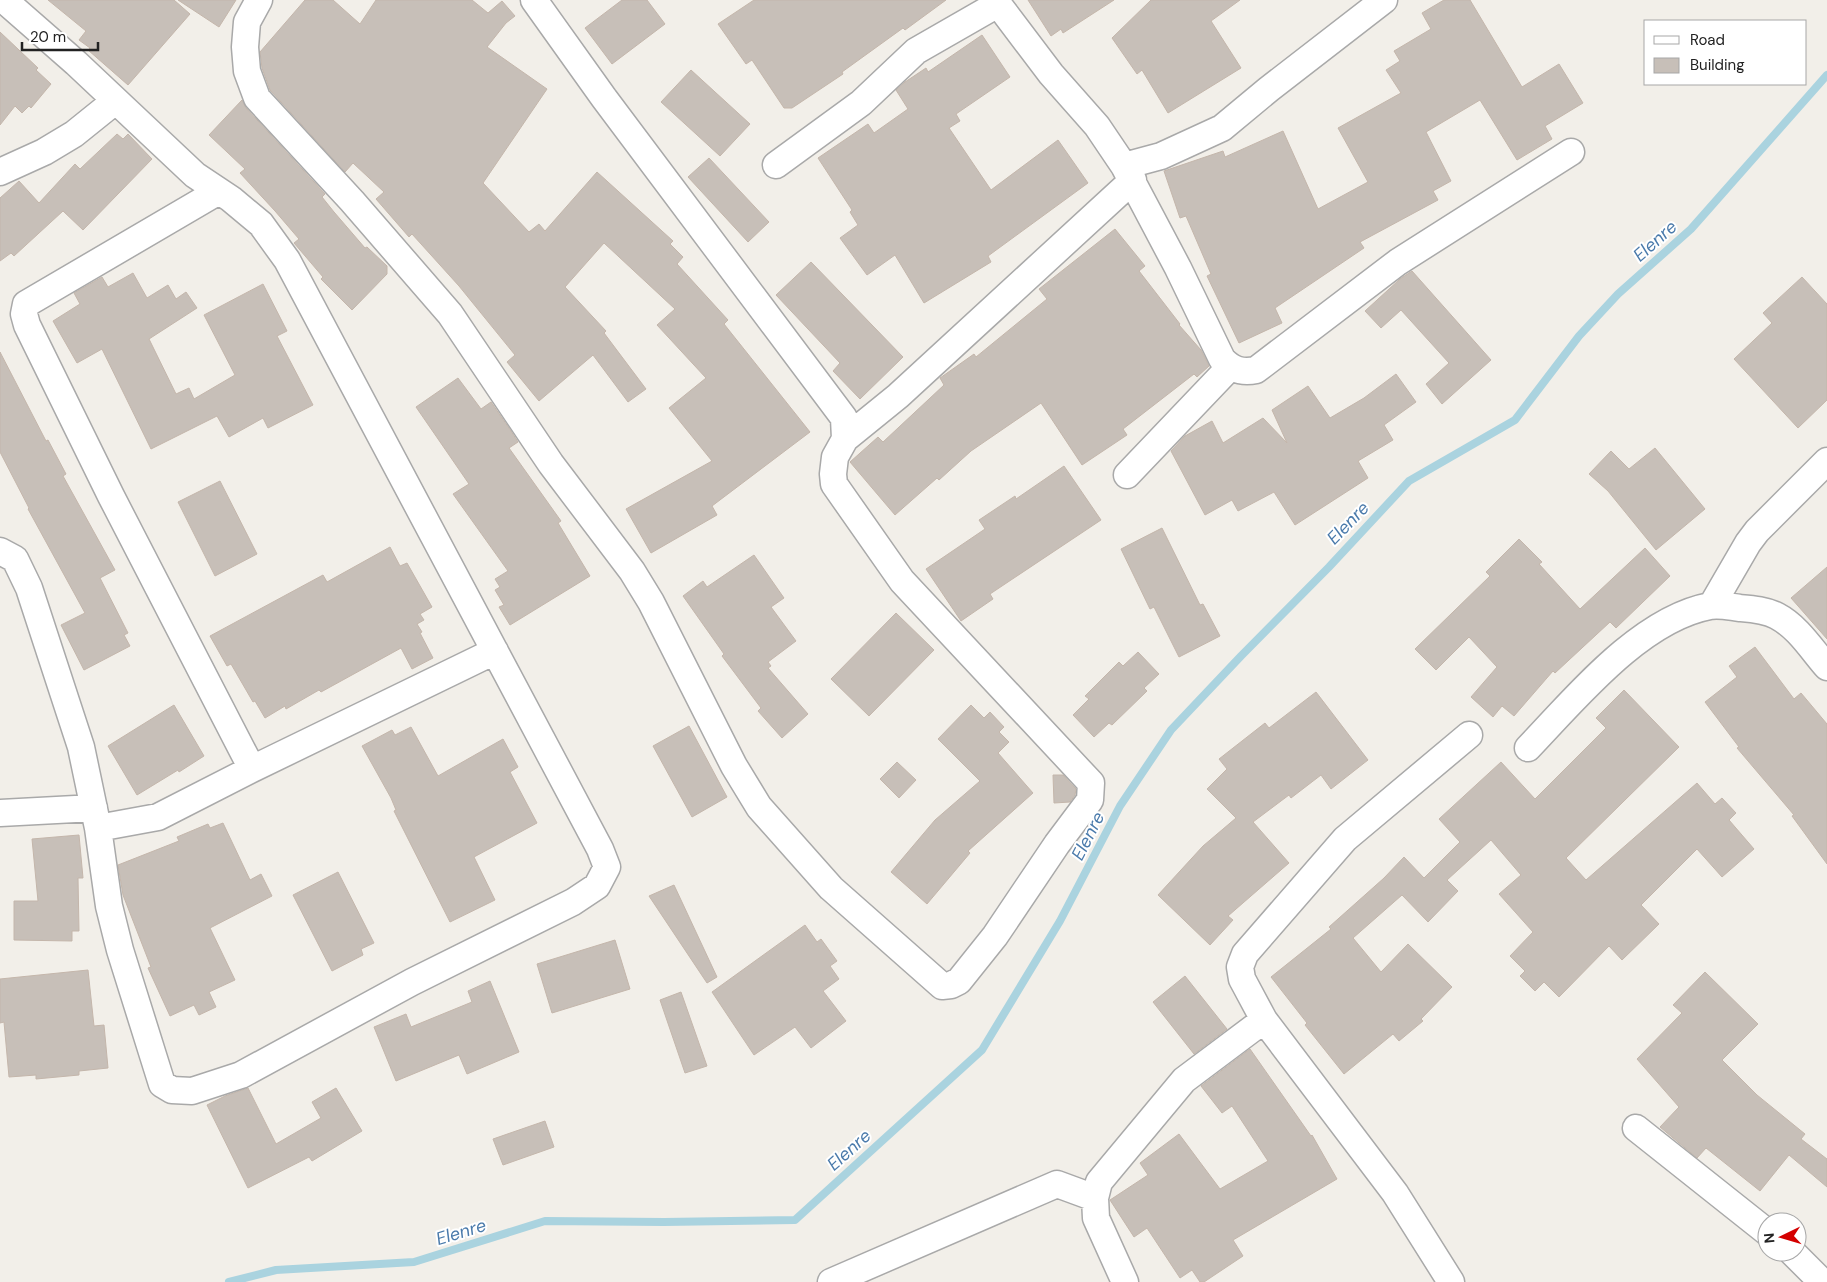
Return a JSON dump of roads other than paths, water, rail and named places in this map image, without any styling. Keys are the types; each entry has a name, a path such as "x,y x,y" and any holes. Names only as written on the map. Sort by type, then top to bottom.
{"street":[{"path":"0,550 16,559 29,588 81,747 96,818 109,906 120,950 162,1084 172,1090 192,1091 241,1075 412,982 573,902 597,886 607,867 600,849 287,260 261,224 195,175 76,63 4,0"},
{"path":"259,0 247,22 245,47 247,71 257,98 352,201 450,314 551,464 632,571 651,602 734,766 759,807 831,888 942,986 951,985 959,981 995,936 1057,844 1090,800 1091,783 902,581 834,484 835,457 845,440 898,396 1128,173 1222,128 1384,0"},
{"path":"534,0 604,98 844,418 845,440"},
{"path":"776,165 861,103 916,51 997,2 1051,74 1097,126 1128,173 1222,359 1230,367 1245,373 1256,370 1398,262 1571,152"},
{"path":"0,172 44,152 74,134 116,101"},
{"path":"219,191 26,304 24,314 31,333 111,496 252,769"},
{"path":"1127,475 1230,367"},
{"path":"1712,606 1748,543 1757,531 1827,462"},
{"path":"1528,748 1608,664 1665,622 1712,606 1756,610 1776,616 1793,628 1827,667"},
{"path":"0,813 96,818 158,817 252,769 495,651"},
{"path":"1451,1282 1395,1193 1264,1020 1242,980 1240,967 1245,954 1345,840 1469,735"},
{"path":"1125,1282 1096,1218 1095,1198 1099,1182 1184,1080 1264,1020"},
{"path":"1636,1128 1757,1224"},
{"path":"831,1282 1057,1184 1095,1198"},
{"path":"1802,1262 1822,1282"}],"waterway":[{"name":"Elenre","path":"229,1282 276,1270 414,1262 545,1221 795,1220 982,1050 1060,921 1120,806 1171,730 1329,567 1409,481 1515,420 1579,336 1618,294 1691,229 1827,75"}]}
